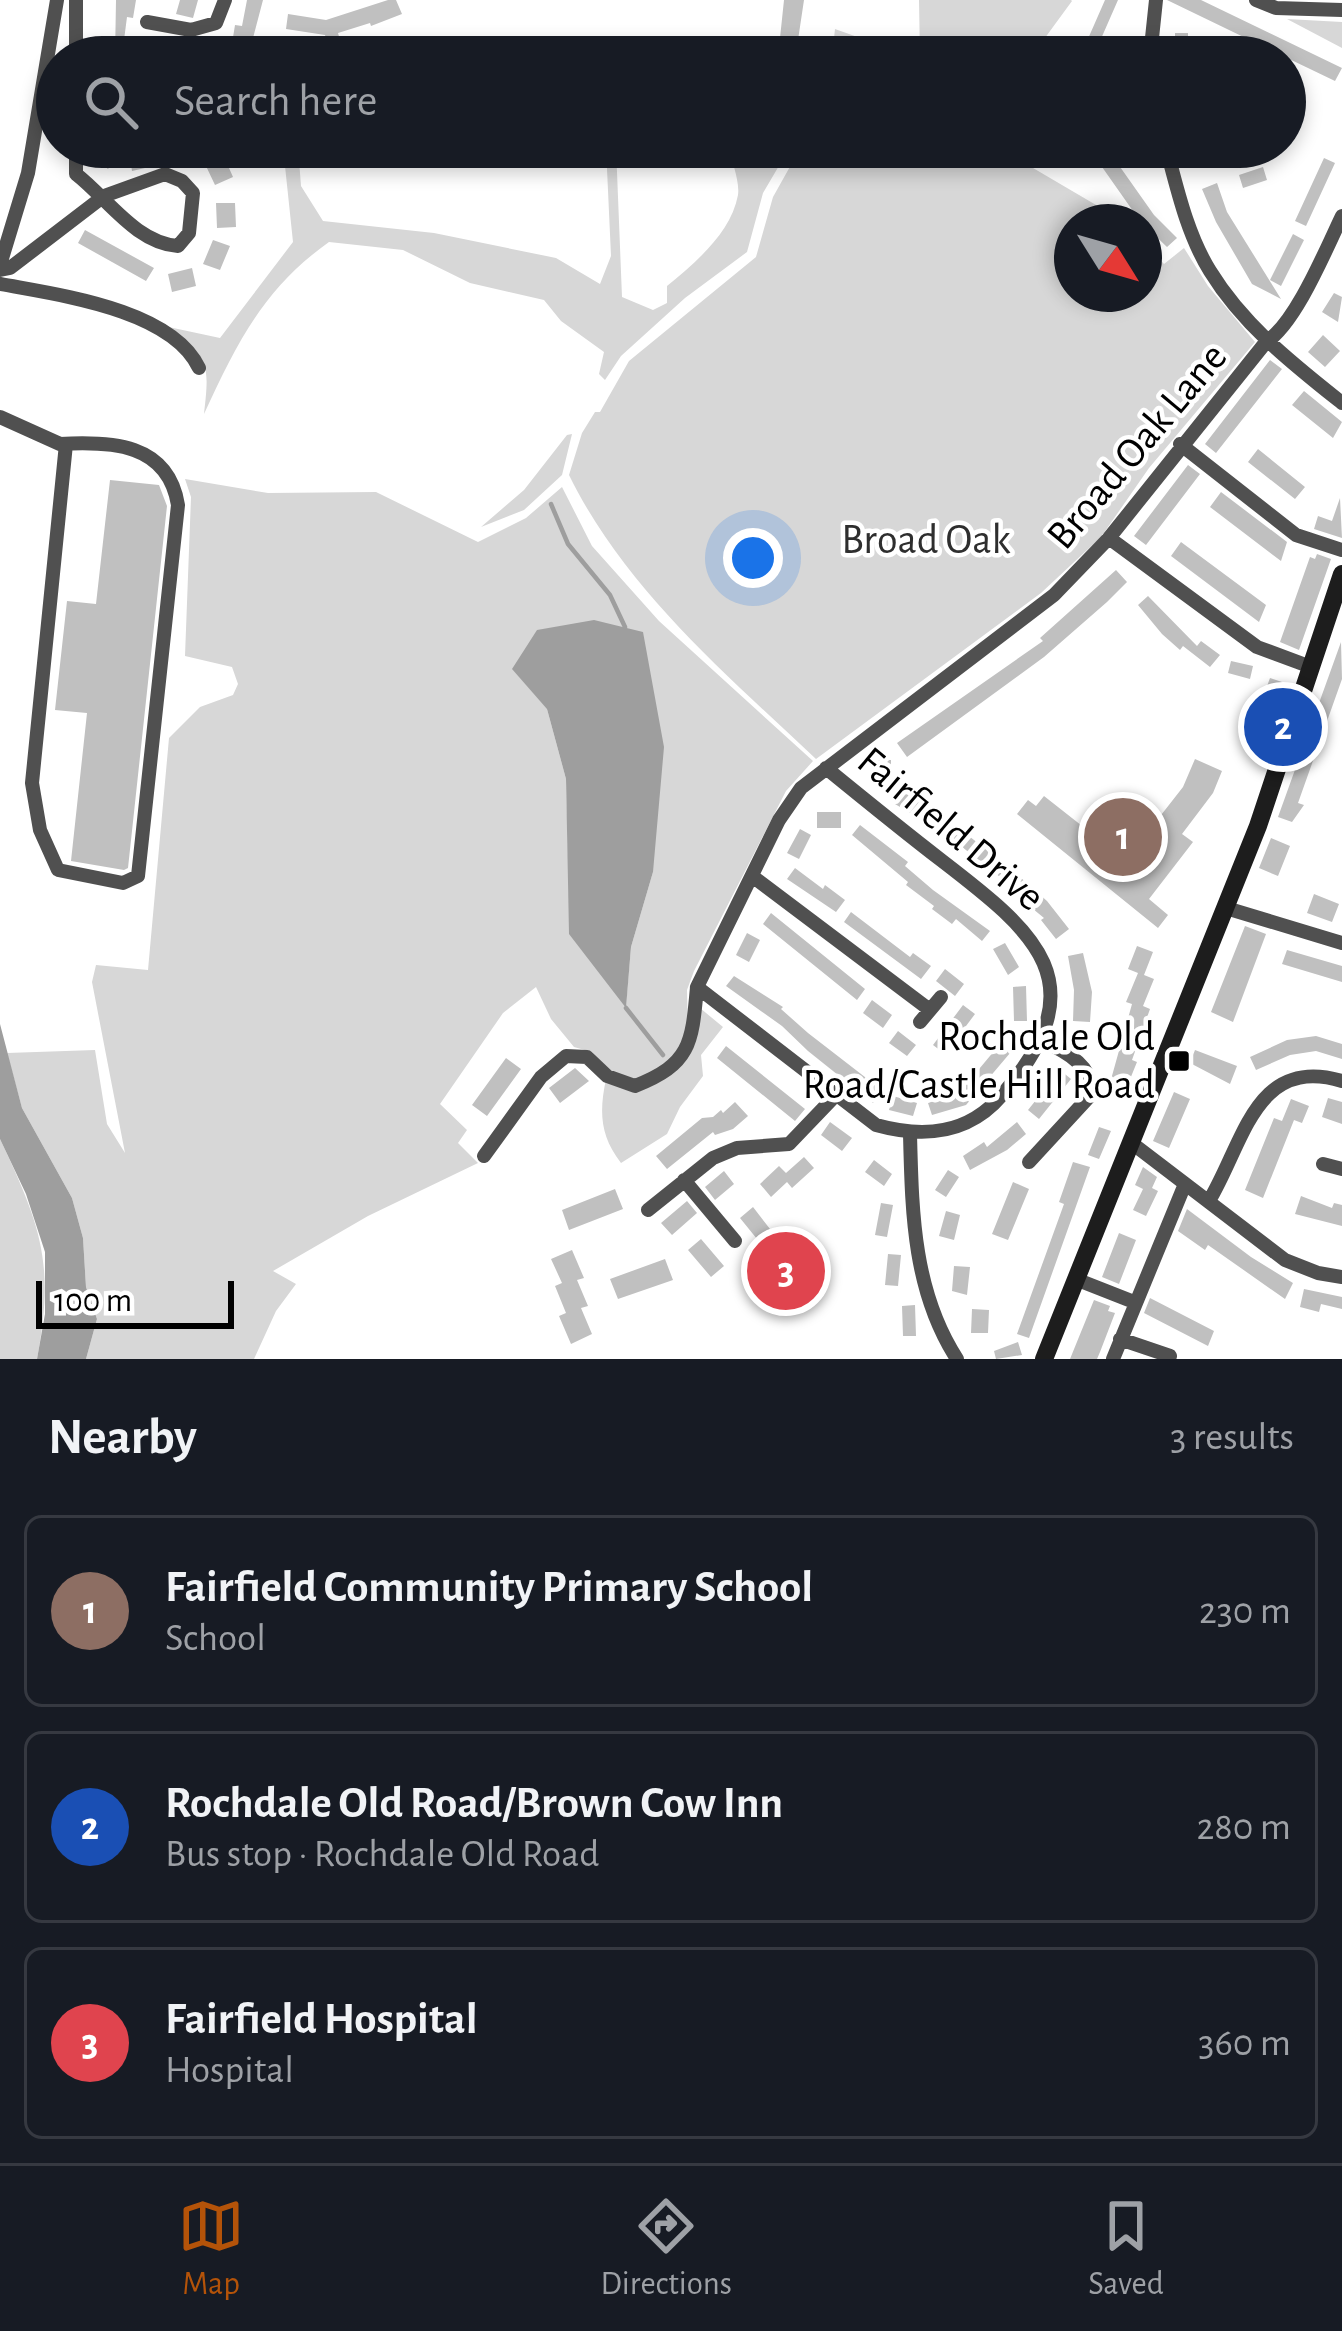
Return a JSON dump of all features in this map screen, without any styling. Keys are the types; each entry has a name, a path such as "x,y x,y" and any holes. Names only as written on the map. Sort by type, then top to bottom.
{"main road":[{"path":"1045,1359 1226,908 1342,574"}],"street":[{"path":"51,36 57,0"},
{"path":"76,0 76,36"},
{"path":"147,22 191,30 216,23 225,0"},
{"path":"1152,36 1156,0"},
{"path":"1256,0 1276,8 1342,10"},
{"path":"36,125 28,173 0,268 10,268 104,196 165,174 182,181 193,194 189,233 178,246 158,244 140,232 104,196 76,174 76,168"},
{"path":"1172,168 1193,236 1210,272 1266,342 1342,404"},
{"name":"Broad Oak Lane","path":"826,768 1018,625 1109,538 1180,445 1274,337 1342,216"},
{"path":"0,284 124,312 172,337 199,368"},
{"path":"0,417 66,444 97,442 135,448 161,467 174,484 178,505 138,876 123,883 58,870 40,830 32,783 66,444"},
{"path":"1180,445 1296,535 1342,550"},
{"path":"1109,538 1258,646 1311,667"},
{"name":"Fairfield Drive","path":"484,1156 542,1076 566,1056 587,1057 608,1076 635,1086 668,1073 693,1037 697,987 792,798 826,768 1020,923 1040,954 1049,988 1041,1040 1022,1071 982,1114 954,1128 910,1134"},
{"path":"752,876 925,1016 940,997"},
{"path":"1226,908 1342,943"},
{"path":"697,987 876,1126 910,1134 913,1240 943,1337 957,1359"},
{"path":"1029,1162 1088,1098 1093,1086 1088,1071 1041,1040"},
{"path":"1209,1201 1260,1100 1273,1088 1304,1074 1342,1082"},
{"path":"648,1210 713,1157 737,1148 789,1144 835,1096"},
{"path":"1133,1144 1286,1259 1308,1270 1342,1276"},
{"path":"1322,1164 1342,1169"},
{"path":"684,1180 735,1241"},
{"path":"1113,1359 1185,1184"},
{"path":"1078,1280 1134,1302"},
{"path":"1120,1339 1153,1344 1170,1356"}],"green space":[{"path":"919,0 1072,1 1046,36 920,36"},
{"path":"1287,19 1342,22 1342,48"},
{"path":"285,168 300,168 301,186 323,221 434,233 556,258 600,284 611,256 607,168 617,168 622,297 653,310 667,303 667,286 700,257 728,222 738,195 734,168 778,168 763,193 747,252 685,298 621,356 605,380 599,374 604,352 561,321 544,300 470,283 403,250 329,242 269,298 204,414 207,382 203,361 164,326 220,338 293,242"},
{"name":"Broad Oak","path":"789,168 1033,168 1094,204 1054,204 1054,312 1162,312 1162,262 1184,248 1208,286 1255,342 1149,468 1101,537 1041,593 816,759 679,628 618,555 569,475 582,433 629,361 756,257 773,197"},
{"path":"572,434 562,475 524,510 481,527 524,490"},
{"path":"185,479 268,493 376,492 478,542 526,518 562,487 592,546 659,621 813,761 786,791 694,971 687,990 688,1037 666,1070 636,1080 610,1073 592,1052 574,1047 551,1019 536,987 503,1013 440,1104 467,1130 458,1143 478,1163 368,1216 273,1271 296,1284 276,1311 254,1359 86,1359 97,1319 86,1287 83,1238 72,1198 22,1108 7,1053 95,1050 107,1124 125,1153 92,982 96,965 148,970 169,738 200,707 233,695 238,684 232,667 185,656 191,497","holes":["547,709 653,872 631,947 626,1006 570,934 566,779"]},
{"path":"700,1008 723,1027 701,1055 703,1076 667,1134 621,1163 603,1123 606,1079 635,1091 673,1069 695,1038"},
{"path":"0,1139 41,1246 45,1296 37,1359 0,1359"}],"shaded area":[{"path":"594,620 643,632 664,747 653,872 631,947 626,1008 569,934 566,779 547,709 512,669 537,630"},
{"path":"0,1024 22,1108 72,1198 83,1238 86,1287 97,1319 86,1359 37,1359 45,1314 45,1252 26,1194 0,1139"}],"building":[{"path":"116,0 136,0 125,36 115,36"},
{"path":"180,0 198,0 193,18 176,14"},
{"path":"247,0 263,0 254,36 233,36 235,25 242,26"},
{"path":"388,0 396,0 402,14 339,36 286,29 288,14 326,20"},
{"path":"784,0 804,0 799,36 780,36"},
{"path":"1105,0 1118,0 1102,36 1089,36"},
{"path":"1167,0 1201,0 1276,36 1242,36"},
{"path":"1306,51 1342,68 1335,81 1306,67"},
{"path":"1324,158 1335,163 1306,226 1295,221"},
{"path":"207,168 229,168 233,177 215,185"},
{"path":"1103,168 1121,168 1146,204 1128,204"},
{"path":"1263,168 1267,180 1243,188 1239,175"},
{"path":"1217,183 1227,212 1281,299 1252,284 1216,222 1202,189"},
{"path":"216,203 235,203 236,227 217,228"},
{"path":"1162,223 1177,238 1167,247 1162,242"},
{"path":"85,230 154,268 146,281 78,243"},
{"path":"1293,234 1304,240 1281,286 1270,280"},
{"path":"213,240 230,246 220,270 203,264"},
{"path":"192,268 196,286 172,292 168,274"},
{"path":"1334,293 1342,297 1338,322 1322,312"},
{"path":"1323,335 1340,351 1325,367 1308,352"},
{"path":"1270,360 1282,369 1216,453 1205,444"},
{"path":"1304,391 1342,422 1333,438 1292,405"},
{"path":"1258,449 1305,487 1295,499 1248,462"},
{"path":"1188,465 1200,474 1146,545 1134,536"},
{"path":"110,480 159,485 167,506 128,868 124,870 71,861 87,713 55,710 67,601 96,604"},
{"path":"1221,492 1287,542 1281,561 1210,507"},
{"path":"1340,498 1342,538 1314,529 1318,516 1332,521"},
{"path":"1181,542 1266,605 1259,622 1171,556"},
{"path":"1317,554 1331,559 1299,650 1280,642 1310,557 1315,559"},
{"path":"1116,570 1127,582 1107,602 1044,657 907,757 897,743 1043,641 1040,638"},
{"path":"1148,596 1197,646 1201,641 1220,655 1210,667 1162,634 1138,605"},
{"path":"1341,642 1342,679 1298,803 1304,805 1292,822 1278,817"},
{"path":"1231,661 1253,666 1250,679 1228,673"},
{"path":"1270,678 1282,682 1271,713 1259,708"},
{"path":"1195,759 1222,771 1213,793 1182,834 1193,842 1149,899 1168,915 1158,928 1017,814 1028,800 1036,806 1044,796 1105,844 1101,850 1127,870 1152,837 1147,833 1183,787"},
{"path":"876,760 891,760 891,788 876,788"},
{"path":"905,791 1012,870 1047,901 1069,929 1056,939 1044,918 1016,895 1019,892 947,835 895,804"},
{"path":"817,812 841,812 841,828 817,828"},
{"path":"860,825 908,862 905,866 933,890 990,931 982,941 956,919 952,924 932,909 852,835"},
{"path":"800,829 811,835 799,859 787,853"},
{"path":"1271,838 1290,846 1278,876 1259,868"},
{"path":"795,868 845,900 836,912 787,879"},
{"path":"1314,894 1339,904 1332,922 1307,913"},
{"path":"851,912 910,957 913,953 931,966 921,979 844,922"},
{"path":"771,913 865,989 857,1000 763,924"},
{"path":"1245,926 1266,934 1233,1022 1211,1012"},
{"path":"747,933 760,940 749,962 736,955"},
{"path":"1005,943 1019,967 1008,975 993,949"},
{"path":"1137,946 1153,952 1144,975 1154,979 1143,1006 1150,1009 1132,1060 1137,1062 1126,1089 1110,1083 1132,1004 1126,1002 1138,973 1128,969"},
{"path":"1287,950 1342,966 1342,982 1282,964"},
{"path":"1083,953 1092,992 1090,1022 1073,1021 1068,956"},
{"path":"945,969 964,984 955,996 936,981"},
{"path":"734,976 783,1007 808,1033 883,1091 873,1103 726,986"},
{"path":"1026,986 1027,1021 1014,1021 1013,987"},
{"path":"872,1000 892,1015 883,1028 863,1013"},
{"path":"963,1005 975,1014 945,1054 933,1045"},
{"path":"898,1031 916,1045 907,1056 889,1043"},
{"path":"1316,1036 1342,1044 1342,1059 1316,1051 1290,1055 1256,1070 1250,1057 1287,1040"},
{"path":"1005,1038 1016,1046 966,1105 932,1115 928,1103 959,1093"},
{"path":"726,1046 805,1109 795,1121 717,1058"},
{"path":"1195,1050 1237,1066 1230,1084 1190,1063"},
{"path":"506,1058 521,1069 487,1116 472,1105"},
{"path":"575,1068 589,1081 560,1103 549,1088"},
{"path":"1060,1070 1071,1079 1039,1119 1028,1110"},
{"path":"1174,1092 1190,1099 1169,1148 1153,1141"},
{"path":"893,1096 917,1103 913,1116 889,1110"},
{"path":"1328,1098 1342,1102 1342,1124 1322,1117"},
{"path":"1291,1099 1309,1106 1302,1123 1294,1120 1263,1198 1245,1190 1274,1118 1282,1121"},
{"path":"735,1102 748,1116 733,1129 713,1132 667,1169 656,1156 702,1118 723,1113"},
{"path":"830,1122 852,1138 842,1151 821,1135"},
{"path":"1017,1122 1026,1134 970,1170 963,1156 984,1142 987,1147"},
{"path":"1099,1127 1111,1131 1099,1159 1088,1155"},
{"path":"804,1157 814,1168 792,1188 787,1182 771,1197 760,1184 779,1166 786,1173"},
{"path":"874,1160 892,1174 884,1186 865,1172"},
{"path":"1073,1162 1090,1167 1029,1338 1017,1334 1064,1204 1059,1202"},
{"path":"1143,1167 1157,1177 1152,1188 1158,1191 1146,1216 1133,1210 1143,1189 1135,1185"},
{"path":"948,1170 959,1177 946,1197 935,1190"},
{"path":"724,1171 734,1184 715,1200 705,1187"},
{"path":"1013,1182 1029,1189 1008,1240 992,1234"},
{"path":"615,1189 623,1209 569,1230 562,1210"},
{"path":"1301,1196 1332,1208 1334,1203 1342,1205 1342,1226 1295,1214"},
{"path":"687,1201 697,1213 672,1235 661,1223"},
{"path":"881,1203 893,1205 887,1237 875,1235"},
{"path":"753,1207 770,1229 757,1239 740,1218"},
{"path":"1187,1209 1293,1283 1285,1299 1208,1245 1205,1250 1178,1231"},
{"path":"946,1211 960,1215 954,1240 939,1236"},
{"path":"1119,1233 1136,1240 1119,1284 1102,1277"},
{"path":"701,1239 724,1266 711,1277 688,1250"},
{"path":"572,1250 584,1278 577,1280 588,1306 581,1308 592,1334 571,1344 559,1316 566,1313 555,1286 562,1283 551,1259"},
{"path":"888,1254 901,1255 898,1286 885,1285"},
{"path":"665,1259 673,1280 618,1299 610,1279"},
{"path":"954,1266 970,1267 967,1295 952,1291"},
{"path":"1304,1289 1342,1297 1342,1309 1321,1304 1319,1312 1300,1307"},
{"path":"1150,1298 1214,1331 1208,1346 1144,1313"},
{"path":"1094,1300 1115,1313 1100,1352 1097,1359 1070,1359"},
{"path":"915,1305 916,1336 903,1336 902,1306"},
{"path":"972,1309 989,1310 988,1333 971,1333"},
{"path":"1018,1342 1022,1355 996,1359 994,1351"}],"waterway":[{"path":"551,504 568,544 610,595 625,627"},
{"path":"626,1008 663,1055"}],"place":[{"name":"Rochdale Old Road/Brown Cow Inn","path":"1283,727"},
{"name":"Fairfield Community Primary School","path":"1123,837"},
{"name":"Rochdale Old Road/Castle Hill Road","path":"1179,1061"},
{"name":"Fairfield Hospital","path":"786,1271"}]}
